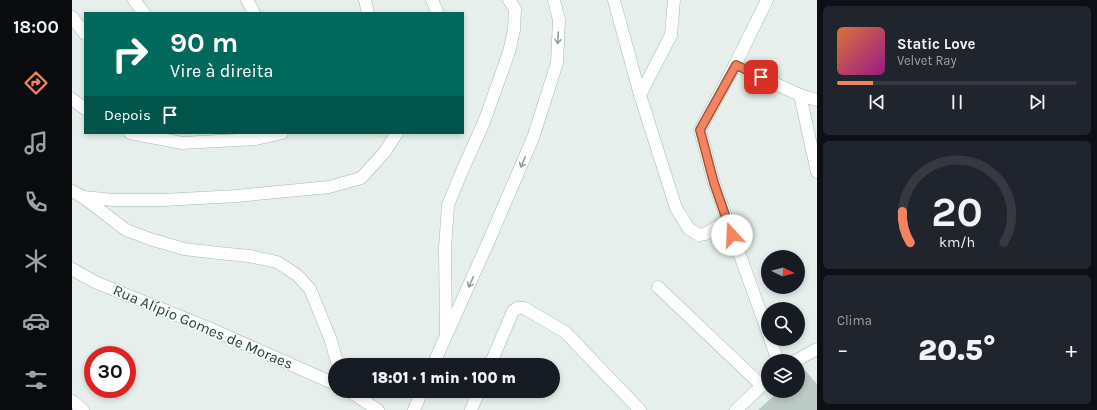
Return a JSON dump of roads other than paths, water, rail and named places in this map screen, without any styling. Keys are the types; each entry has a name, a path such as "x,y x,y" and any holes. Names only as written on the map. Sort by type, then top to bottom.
{"street":[{"path":"134,0 143,12"},
{"path":"247,0 253,12"},
{"path":"365,0 368,12"},
{"path":"432,0 437,12"},
{"path":"436,358 533,138 557,63 559,20 554,0"},
{"path":"614,0 640,95 676,208 689,229 699,235 705,234 727,221"},
{"path":"640,95 671,35 674,0"},
{"path":"761,314 714,183 700,130 736,65 767,0"},
{"path":"446,337 446,248 448,205 484,122 509,52 514,30 512,4"},
{"path":"72,17 84,33"},
{"path":"736,65 800,95 817,100"},
{"path":"800,95 817,172"},
{"path":"72,99 84,108"},
{"path":"135,134 182,143 256,139 278,134"},
{"path":"77,194 114,200 163,200 237,196 329,187 362,178 384,153 396,134"},
{"path":"77,194 126,230 150,239 184,249 218,254 249,256 277,262 297,275 310,289 330,338 336,358"},
{"name":"Rua Alípio Gomes de Moraes","path":"72,269 95,282 211,329 328,381"},
{"path":"658,287 761,379"},
{"path":"493,358 513,311 518,308 524,308 565,332 640,410"},
{"path":"805,356 817,349"},
{"path":"736,410 761,387"},
{"path":"360,398 378,410"},
{"path":"414,410 419,398"},
{"path":"471,410 476,398"},
{"path":"72,401 83,410"}]}
